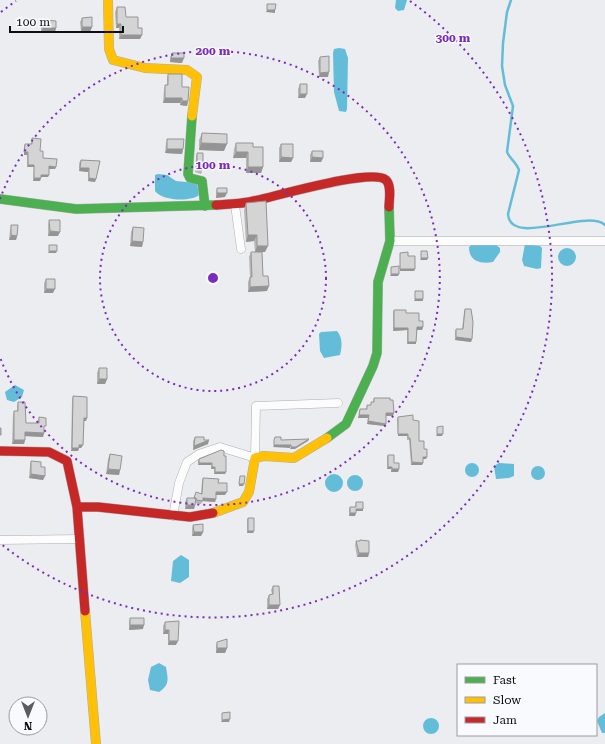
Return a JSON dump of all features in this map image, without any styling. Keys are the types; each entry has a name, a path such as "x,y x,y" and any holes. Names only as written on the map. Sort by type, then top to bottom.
{"street":[{"path":"108,0 109,49 113,60 145,68 187,70 197,77 189,146 188,174 190,178 202,181 205,206"},
{"path":"0,199 76,209 235,205 351,178 380,177 386,180 389,185 390,241 378,282 377,353 346,424 317,445 294,458 264,456 254,458 220,447 199,454 187,462 179,483 173,516"},
{"path":"235,205 241,249"},
{"path":"390,241 605,241"},
{"path":"77,507 113,508 190,517 214,513 243,502 248,492 254,458 256,406 338,402"},
{"path":"0,451 49,452 67,461 77,507 96,744"},
{"path":"0,540 80,539"}],"water":[{"path":"396,0 407,0 404,10 398,11 395,8"},
{"path":"334,49 345,49 348,58 346,112 339,111 334,92 333,53"},
{"path":"155,175 167,175 176,181 197,183 199,195 190,199 170,199 164,197 155,191"},
{"path":"473,244 496,245 500,248 500,252 493,262 484,263 476,261 471,256 469,247"},
{"path":"525,244 540,246 542,248 541,268 537,269 524,266 522,260"},
{"path":"563,248 571,248 576,253 574,264 571,266 563,266 558,261 558,253"},
{"path":"337,331 342,343 340,355 324,358 320,351 319,334 321,332"},
{"path":"15,385 24,390 22,397 14,402 7,400 5,392"},
{"path":"472,463 477,465 479,470 477,475 472,477 467,475 465,470 467,465"},
{"path":"499,463 514,464 514,476 496,479 494,466"},
{"path":"538,466 543,468 545,473 543,478 538,480 533,478 531,473 533,468"},
{"path":"334,474 340,477 343,483 340,489 334,492 328,489 325,483 328,477"},
{"path":"355,475 361,477 363,483 361,489 355,491 349,489 347,483 349,477"},
{"path":"181,555 189,560 189,577 180,583 171,581 173,561"},
{"path":"159,663 166,667 168,678 167,684 159,692 150,690 148,680 151,667"},
{"path":"605,713 605,733 602,733 597,721 599,717"},
{"path":"431,718 437,720 439,726 437,732 431,734 425,732 423,726 425,720"}],"building":[{"path":"267,4 276,4 275,10 267,10"},
{"path":"117,7 125,7 126,17 138,17 138,28 142,28 142,35 121,35 121,24 117,24"},
{"path":"92,17 92,27 82,27 82,18"},
{"path":"43,20 56,21 56,28 43,28"},
{"path":"172,53 184,53 184,58 171,58"},
{"path":"329,56 329,72 320,73 320,57"},
{"path":"168,74 182,74 182,87 189,87 188,101 182,101 182,98 165,98 165,85 168,85"},
{"path":"300,84 307,84 307,94 300,94"},
{"path":"202,133 227,134 227,144 201,143"},
{"path":"32,138 41,139 40,151 43,151 43,158 57,159 56,167 49,166 49,175 41,175 41,178 34,178 34,165 28,165 28,152 24,152 25,144 32,144"},
{"path":"167,139 184,139 183,149 167,149"},
{"path":"236,143 253,143 253,147 263,147 263,167 248,167 248,152 236,152"},
{"path":"281,144 293,144 293,158 281,157"},
{"path":"312,151 323,151 323,158 312,157"},
{"path":"197,153 203,153 203,169 197,167"},
{"path":"81,160 100,161 96,179 89,178 89,168 80,168"},
{"path":"217,188 227,188 227,193 217,193"},
{"path":"266,201 268,246 257,246 257,235 248,235 246,203"},
{"path":"49,220 60,220 60,232 50,231"},
{"path":"11,225 18,225 17,236 11,235"},
{"path":"133,227 144,228 143,242 132,241"},
{"path":"49,245 57,245 57,251 49,251"},
{"path":"421,251 427,251 428,258 421,258"},
{"path":"251,252 262,252 263,276 268,276 269,286 250,287 250,277 252,277"},
{"path":"408,252 408,256 415,256 415,269 400,269 400,253"},
{"path":"399,266 399,274 391,274 391,267"},
{"path":"46,279 55,279 55,289 46,289"},
{"path":"415,291 423,291 423,299 415,299"},
{"path":"465,309 471,309 473,322 472,339 456,337 456,329 463,329"},
{"path":"394,310 406,310 406,313 419,313 419,321 423,321 423,327 417,327 416,342 408,342 408,328 394,328"},
{"path":"99,368 107,368 107,379 99,379"},
{"path":"73,396 87,397 87,418 84,418 83,445 79,445 79,448 72,448"},
{"path":"374,398 390,398 390,400 393,400 394,413 386,413 386,424 368,421 369,415 359,415 360,409 367,409 367,405 371,405 371,402 374,402"},
{"path":"18,402 25,402 26,423 39,423 39,417 46,418 44,433 25,432 25,440 14,440 14,411 18,411"},
{"path":"413,415 413,420 419,421 419,441 424,441 424,449 427,449 427,457 423,457 423,463 412,462 410,438 408,438 408,434 398,434 398,417"},
{"path":"443,426 443,434 437,434 437,427"},
{"path":"195,437 204,437 204,440 209,440 194,446"},
{"path":"275,437 281,437 281,440 309,439 296,447 291,447 291,445 274,445"},
{"path":"221,450 224,451 224,456 226,456 226,472 215,472 215,467 212,467 212,463 199,463 199,459"},
{"path":"110,454 122,456 120,470 108,469"},
{"path":"388,455 394,455 394,463 399,463 399,469 392,469 392,467 388,467"},
{"path":"31,461 41,462 41,467 45,467 45,476 31,474"},
{"path":"240,476 245,476 244,484 239,484"},
{"path":"203,478 219,479 218,483 227,483 227,492 216,492 216,499 203,498 203,501 196,500 196,498 194,498 196,492 202,494"},
{"path":"187,498 196,498 195,505 187,505"},
{"path":"356,502 363,502 363,509 356,509 356,513 350,513 350,507 356,507"},
{"path":"248,518 254,518 254,531 248,531"},
{"path":"203,524 203,532 194,532 193,525"},
{"path":"356,541 369,541 369,553 359,553"},
{"path":"273,586 279,586 280,605 269,605 269,595 273,594"},
{"path":"130,618 144,618 144,625 130,625"},
{"path":"179,621 178,641 169,641 169,630 165,630 165,622"},
{"path":"227,639 227,648 217,648 217,642"},
{"path":"230,712 230,719 222,720 222,713"}],"waterway":[{"path":"511,0 507,12 502,66 505,85 513,106 507,152 519,170 508,214 512,224 521,228 535,228 583,221 596,221 605,225"}],"traffic: fast":[{"path":"192,116 188,174 190,178 202,181 205,206"},
{"path":"0,199 76,209 216,205"},
{"path":"327,438 346,424 373,366 377,353 378,282 390,241 389,207"}],"traffic: slow":[{"path":"108,0 109,49 113,60 145,68 187,70 197,77 192,116"},
{"path":"213,513 243,502 249,492 255,458 264,456 294,458 327,438"},
{"path":"85,611 96,744"}],"traffic: jam":[{"path":"216,205 249,202 342,180 362,177 377,177 386,180 388,183 390,189 389,207"},
{"path":"0,451 49,452 67,461 77,507 85,611"},
{"path":"77,507 98,507 190,517 213,513"}]}
